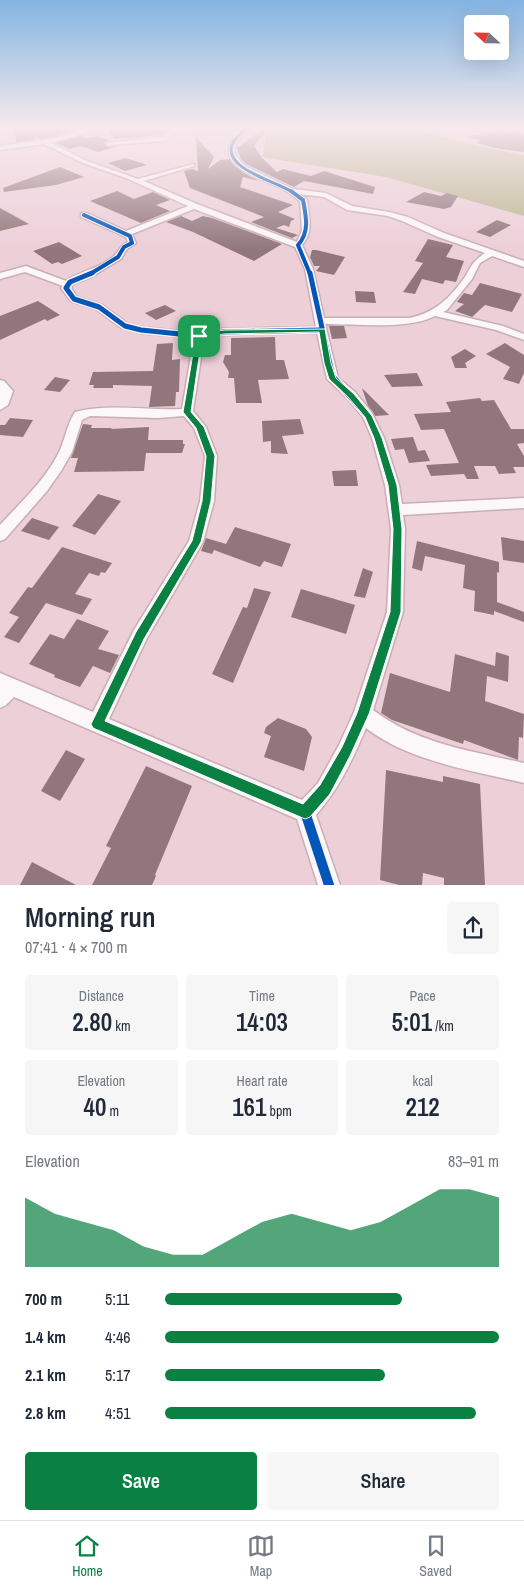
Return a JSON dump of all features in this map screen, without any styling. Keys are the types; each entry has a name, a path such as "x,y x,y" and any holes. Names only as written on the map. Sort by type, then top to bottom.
{"street":[{"path":"103,168 138,181 194,206 298,245 308,269 333,379 351,396 368,416 374,427 392,485 398,529 395,612 363,714 346,752 325,790 305,812"},
{"path":"138,181 181,168"},
{"path":"246,168 266,181 291,191 326,196 350,208 389,214 524,264"},
{"path":"291,191 303,200 305,213 306,234 304,241 298,245"},
{"path":"126,234 194,206"},
{"path":"67,285 118,257 124,247 132,243 130,236 112,230 84,216"},
{"path":"67,285 66,288 74,299 99,308 125,326 141,330 199,336 224,332 409,321 435,313 444,308 456,296 469,277 476,262 491,253"},
{"path":"0,276 26,269 67,285"},
{"path":"435,313 499,328 524,337"},
{"path":"97,724 140,635 196,542 207,501 210,456 200,427 187,412 199,336"},
{"path":"0,383 7,391 4,402 0,406"},
{"path":"0,535 50,478 64,456 73,422 79,415 90,412 158,414 187,412"},
{"path":"395,510 524,503"},
{"path":"4,689 97,724 305,812 329,885"},
{"path":"363,714 385,731 440,754 524,773"}],"shaded area":[{"path":"332,168 524,168 524,216 386,177"}],"building":[{"path":"56,168 63,168 84,177 56,185 4,192 3,188"},
{"path":"119,168 135,168 125,171"},
{"path":"198,168 239,168 259,181 243,177 240,187 293,205 278,212 295,219 291,221 289,227 284,225 276,228 298,235 292,238 251,222 264,217 190,188 184,171 192,169 198,171"},
{"path":"255,168 273,168 277,172 283,169 311,176 324,171 375,187 373,194 304,181 294,187"},
{"path":"117,191 134,199 153,192 170,200 156,205 170,211 141,223 90,201"},
{"path":"424,192 441,196 447,193 458,196 451,207 444,209 406,202"},
{"path":"0,208 29,224 0,231"},
{"path":"181,216 192,221 203,216 212,218 282,244 254,261 193,232 166,222"},
{"path":"497,220 511,225 490,237 476,232"},
{"path":"428,239 453,245 446,257 464,261 456,282 445,280 443,284 422,279 415,294 403,292 423,263 415,261"},
{"path":"59,242 82,256 62,264 58,262 52,264 33,251"},
{"path":"312,250 345,257 334,275 316,271 320,266 314,266 310,257"},
{"path":"480,283 522,294 512,312 485,305 472,317 455,311 464,304 457,302 464,293 472,295"},
{"path":"355,291 374,292 376,303 356,302"},
{"path":"38,301 60,315 47,321 45,319 0,340 0,316"},
{"path":"165,305 176,311 156,320 145,313"},
{"path":"329,326 344,326 347,338 332,339"},
{"path":"275,337 276,360 284,360 289,379 258,380 262,403 236,403 234,378 228,378 229,372 223,362 225,355 231,355 231,338"},
{"path":"173,343 172,360 180,359 179,392 176,392 175,406 149,407 152,386 113,385 113,388 93,388 94,385 89,385 93,372 153,371 157,344"},
{"path":"505,343 524,355 524,373 519,384 503,379 510,367 486,354"},
{"path":"465,349 476,356 465,363 467,368 455,368 451,357"},
{"path":"417,373 423,386 392,387 384,375"},
{"path":"55,377 70,380 60,392 44,390"},
{"path":"362,388 389,415 375,416 368,406"},
{"path":"480,398 482,401 494,400 511,429 524,429 524,443 517,444 524,456 524,467 513,467 516,473 499,474 495,466 474,466 479,479 467,479 464,474 431,476 426,465 459,463 444,429 421,430 414,414 451,412 446,402"},
{"path":"10,418 33,420 23,437 0,435 0,425 5,425"},
{"path":"300,419 304,434 282,436 288,454 271,453 271,441 263,442 262,421"},
{"path":"83,424 92,425 91,428 111,429 149,427 148,440 183,440 183,444 185,444 182,453 146,453 144,471 74,472 78,458 71,458"},
{"path":"413,437 418,451 425,450 430,461 409,463 404,449 395,450 391,439"},
{"path":"356,470 358,486 334,486 332,471"},
{"path":"98,494 121,501 95,535 72,526"},
{"path":"32,518 59,527 49,540 21,531"},
{"path":"235,527 291,544 282,567 264,561 260,567 214,550 212,554 201,551 206,538 226,544"},
{"path":"501,537 524,541 524,563 503,560"},
{"path":"417,541 499,562 497,602 524,612 524,622 494,611 494,615 474,611 475,591 463,588 465,565 425,556 422,571 412,568"},
{"path":"62,547 112,563 105,573 101,572 99,576 89,573 75,594 92,599 82,615 46,603 19,643 4,637 19,617 9,613 28,587 32,588"},
{"path":"363,568 373,572 365,598 354,596"},
{"path":"254,588 271,592 233,683 212,674 243,607 247,608"},
{"path":"301,589 355,605 346,634 291,617"},
{"path":"77,619 109,631 98,649 119,655 110,673 93,666 80,687 54,677 55,675 29,664 50,634 64,639"},
{"path":"496,652 509,656 508,682 487,676 485,701 524,714 523,738 519,737 518,760 464,740 463,744 392,720 381,713 390,673 450,692 455,654 495,666"},
{"path":"278,718 306,729 312,737 304,771 264,757 271,736 264,733 266,727"},
{"path":"66,750 85,759 60,801 41,791"},
{"path":"146,766 192,786 152,885 92,885 111,848 106,846"},
{"path":"386,770 443,782 443,776 480,784 485,885 444,885 444,878 423,873 422,885 399,885 380,880"},
{"path":"32,862 76,885 20,885"}],"cycle path":[{"path":"245,168 290,190 303,200 306,230 305,236 298,245 309,269 328,363 333,379 351,395 368,416 378,438 392,485 398,529 395,612 363,714 346,752 325,790 305,812 329,885"},
{"path":"84,215 130,236 132,243 124,247 118,257 88,275 70,282 66,288 74,299 99,307 125,326 141,330 199,336 224,332 322,330"}],"route":[{"path":"322,330 333,379 368,416 378,438 392,485 398,529 395,612 363,714 346,752 325,790 305,812 97,724 140,635 196,542 207,501 210,456 200,427 187,412 199,336 224,332 322,330"}]}
